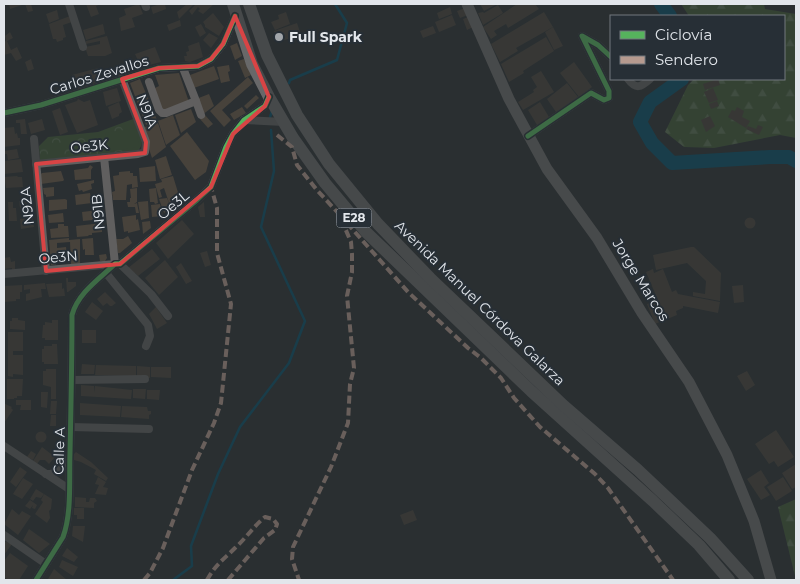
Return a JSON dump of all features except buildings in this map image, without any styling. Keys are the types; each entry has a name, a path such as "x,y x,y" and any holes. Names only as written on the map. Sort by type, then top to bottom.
{"main road":[{"name":"Avenida Manuel Córdova Galarza","path":"249,4 267,55 297,115 329,164 378,224 535,386 563,405 638,470 703,531 748,580"},
{"name":"Jorge Marcos","path":"467,4 508,99 547,169 597,238 642,314 689,382 727,454 751,513 771,580"},
{"name":"Avenida Manuel Córdova Galarza","path":"234,10 252,64 293,138 326,183 366,232 535,386 700,545 729,580"}],"street":[{"path":"70,4 83,47"},
{"name":"Carlos Zevallos","path":"4,113 41,105 160,68 198,66 211,60 224,44 234,10"},
{"path":"528,136 591,93 604,100 609,98 609,91 582,36 598,45 610,56"},
{"path":"182,68 201,115"},
{"name":"N91A","path":"122,79 146,142 145,152"},
{"path":"629,80 634,86 638,87 643,86 649,80"},
{"path":"149,82 159,110 162,113 196,101"},
{"name":"Oe3L","path":"72,315 74,306 83,293 106,272 197,200 211,186 233,134 244,120 265,106 269,97"},
{"path":"244,120 284,122"},
{"name":"N92A","path":"34,138 46,271"},
{"name":"Oe3K","path":"36,164 145,152"},
{"name":"N91B","path":"104,157 118,264"},
{"path":"118,264 151,294 168,316"},
{"name":"Oe3N","path":"4,274 118,264"},
{"path":"106,272 148,325 150,336 146,346"},
{"name":"Calle A","path":"36,580 66,530 71,426 72,315"},
{"path":"72,380 145,379"},
{"path":"71,426 149,428"},
{"path":"4,446 69,489"},
{"path":"46,474 55,474 60,471 70,451"},
{"path":"4,535 46,564"}],"highlighted area":[{"path":"235,16 269,97 265,106 233,134 211,187 120,264 46,271 36,164 145,153 146,142 122,79 159,68 198,66 211,59 223,44"}],"green space":[{"path":"681,4 764,4 765,9 796,14 796,138 780,135 714,148 684,147 665,132 688,85 693,80 785,80 785,15 688,15"},
{"path":"133,119 142,139 141,147 138,151 40,160 39,146 48,137 98,132"},
{"path":"136,128 139,147 107,152 105,133"},
{"path":"796,499 796,580 778,507"}],"waterway":[{"path":"289,83 290,80 337,60 347,23 335,4"},
{"path":"661,4 669,15"},
{"path":"681,80 650,102 640,122 652,143 672,163 770,157 789,157 796,161"},
{"path":"270,117 272,111"},
{"path":"173,580 192,566 191,546 218,474 240,427 289,363 305,321 261,227 274,171 271,130"}],"marked path":[{"path":"277,135 292,147 297,165 339,214 351,242 352,254 352,272 347,296 354,368 350,384 348,423 331,467 293,547 292,559 299,580"},
{"path":"144,580 150,573 163,548 192,470 214,423 221,403 231,304 217,253 217,208 211,187"},
{"path":"339,214 408,292 501,378 514,398 540,427 595,474 608,488 673,580"},
{"path":"207,580 216,566 265,517 273,519 277,524 275,530 264,538 228,580"}],"cycle path":[{"path":"4,113 41,105 159,68 198,66 211,59 223,44 235,16"},
{"path":"528,136 591,93 604,100 609,98 609,91 582,36 598,45 610,56"},
{"path":"36,580 63,537 68,517 70,496 72,315 75,307 84,293 115,264 120,264 211,187 233,134 244,120 265,106 269,97"}],"place":[{"name":"Full Spark","path":"279,37"}]}
